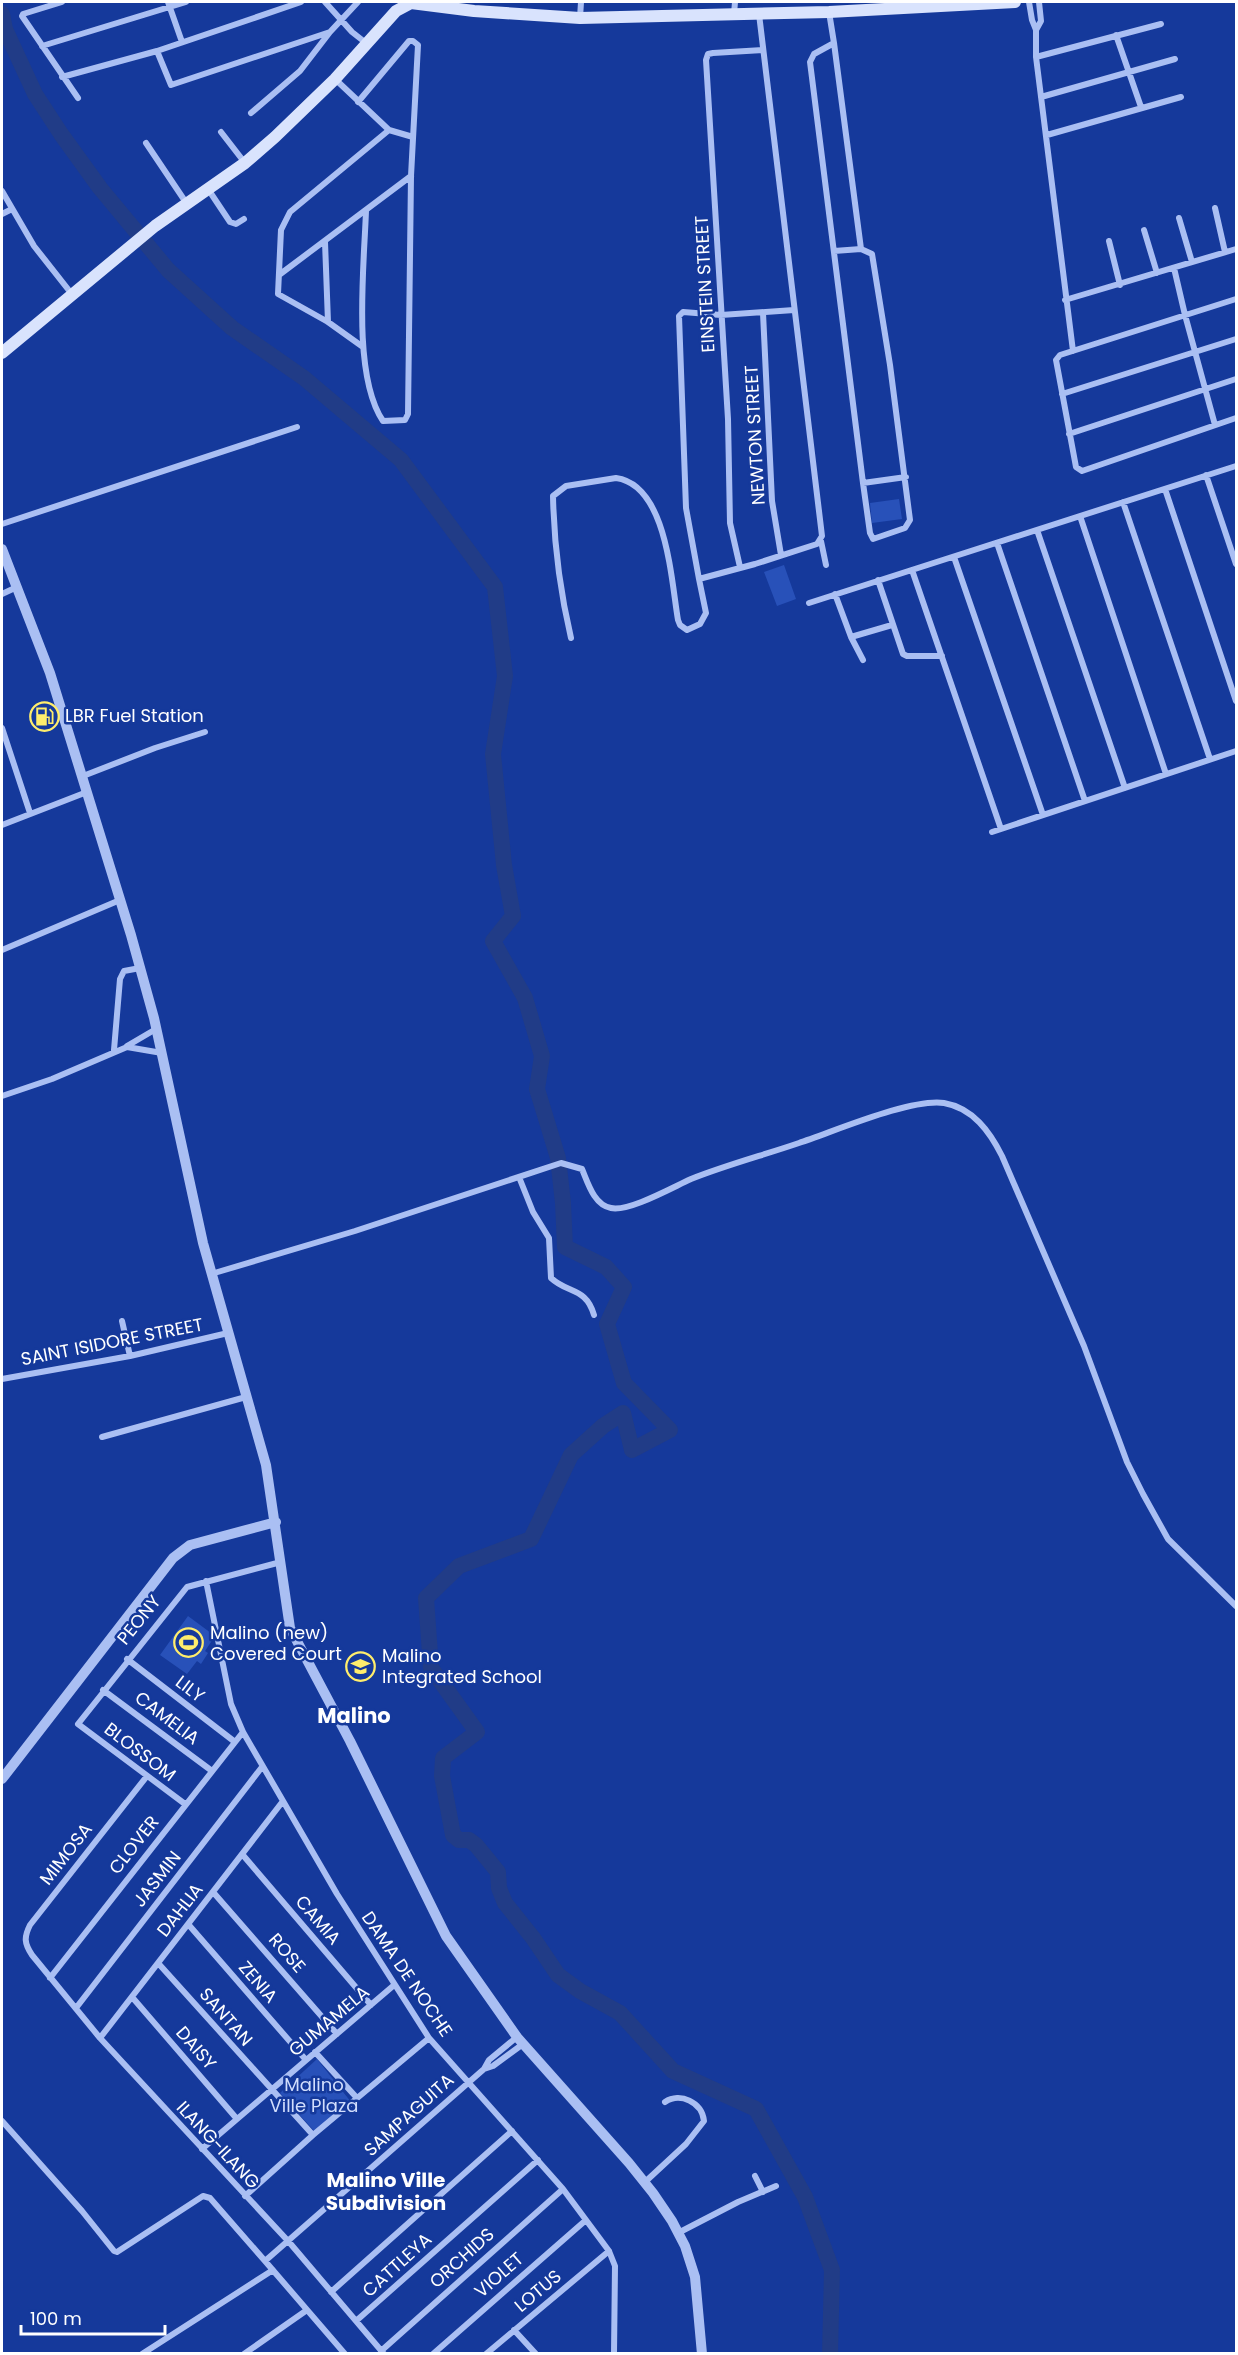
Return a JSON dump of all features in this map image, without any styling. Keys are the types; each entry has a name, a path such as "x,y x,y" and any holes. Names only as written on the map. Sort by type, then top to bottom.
{"main road":[{"path":"2,353 71,293 155,226 245,163 296,119 403,4 580,18 735,8 759,14 829,12 891,5 1015,2"}],"street":[{"path":"62,2 22,15 78,98"},
{"path":"42,46 169,4 186,2"},
{"path":"62,77 158,51 301,2"},
{"path":"325,2 366,43"},
{"path":"251,113 300,71 330,32 358,2"},
{"path":"580,18 581,2"},
{"path":"1029,2 1036,30 1036,57 1073,351"},
{"path":"1036,30 1041,21 1039,2"},
{"path":"169,4 182,42"},
{"path":"1030,11 1040,10"},
{"path":"829,12 861,249"},
{"path":"759,14 821,541 826,565"},
{"path":"1036,57 1161,24"},
{"path":"158,51 171,85 330,32"},
{"path":"1116,35 1141,107"},
{"path":"358,102 409,41 418,45 411,176 408,414 405,420 386,421 380,417 367,382 363,347 366,211"},
{"path":"834,43 814,54 810,62 863,483 871,538 877,538 909,524 906,477 872,254 861,249 834,251"},
{"name":"EINSTEIN STREET","path":"740,567 730,523 728,419 706,60 708,54 713,53 763,50"},
{"path":"1041,97 1175,59"},
{"path":"335,79 389,130 413,137"},
{"path":"1047,135 1181,97"},
{"path":"363,347 328,322 278,294 281,230 290,212 389,130"},
{"path":"220,132 245,163"},
{"path":"146,143 188,204"},
{"path":"279,275 411,176"},
{"path":"208,189 230,222 236,224 244,219"},
{"path":"2,191 34,246 71,293"},
{"path":"1215,208 1226,252"},
{"path":"2,214 12,209"},
{"path":"1179,218 1192,262"},
{"path":"1144,230 1157,273"},
{"path":"1109,241 1120,285"},
{"path":"325,242 328,322"},
{"path":"1065,300 1236,249"},
{"path":"1174,268 1215,425"},
{"path":"1236,299 1060,355 1056,360 1076,467 1082,471 1236,418"},
{"path":"571,638 560,588 553,496 566,486 616,478 633,483 647,499 661,525 680,625 687,630 700,624 705,613 686,508 679,316 683,312 721,315 794,310"},
{"name":"NEWTON STREET","path":"763,313 772,501 781,555"},
{"path":"1062,394 1236,339"},
{"path":"1069,434 1236,379"},
{"path":"2,524 297,428"},
{"path":"809,603 1236,466"},
{"path":"1206,476 1236,564"},
{"path":"863,483 906,477"},
{"path":"1165,489 1236,701"},
{"path":"1123,502 1210,759"},
{"path":"1080,516 1166,774"},
{"path":"1038,530 1125,788"},
{"path":"699,579 821,541"},
{"path":"997,543 1085,801"},
{"path":"2,549 50,673 140,968 162,1053 212,1274 266,1465 282,1562 287,1617 294,1637 350,1741 446,1936 520,2040 645,2182 678,2233 695,2277 702,2354"},
{"path":"954,556 1043,815"},
{"path":"912,570 1001,829"},
{"path":"878,580 904,655 942,656"},
{"path":"2,594 17,587"},
{"path":"836,594 850,637 863,660"},
{"path":"850,637 892,625"},
{"path":"2,728 30,813"},
{"path":"82,776 145,751 205,732"},
{"path":"992,832 1236,751"},
{"path":"2,825 88,792"},
{"path":"2,950 120,900"},
{"path":"114,1050 120,979 124,971 140,968"},
{"path":"2,1096 52,1079 114,1050 127,1047 156,1029"},
{"path":"127,1047 162,1053"},
{"path":"212,1274 356,1231 561,1163 582,1169 597,1200 604,1206 619,1209 698,1176 920,1104 946,1104 978,1120 992,1135 1084,1346 1127,1462 1151,1510 1168,1539 1236,1606"},
{"path":"519,1177 533,1212 549,1238 551,1278 558,1284 585,1296 594,1315"},
{"path":"122,1321 130,1356"},
{"name":"SAINT ISIDORE STREET","path":"2,1379 130,1356 228,1333"},
{"path":"102,1437 246,1397"},
{"path":"2,1779 173,1558 190,1545 276,1522"},
{"name":"PEONY","path":"78,1724 127,1659 187,1587 282,1562"},
{"name":"DAMA DE NOCHE","path":"206,1581 231,1704 262,1767 337,1894 393,1986 429,2038 563,2189 609,2251 615,2266 614,2354"},
{"name":"LILY","path":"127,1659 235,1742"},
{"name":"CAMELIA","path":"103,1690 212,1771"},
{"name":"BLOSSOM","path":"78,1724 185,1804"},
{"name":"CLOVER","path":"50,1978 243,1732"},
{"name":"JASMIN","path":"76,2008 262,1767"},
{"name":"MIMOSA","path":"32,1955 25,1942 30,1925 147,1776"},
{"name":"DAHLIA","path":"100,2038 283,1801"},
{"name":"CAMIA","path":"242,1854 371,2005"},
{"name":"ROSE","path":"213,1892 337,2034"},
{"name":"ZENIA","path":"188,1924 306,2060"},
{"name":"ILANG-ILANG","path":"32,1955 100,2038 289,2242 383,2352"},
{"name":"SANTAN","path":"158,1963 313,2135"},
{"name":"GUMAMELA","path":"202,2149 393,1986"},
{"name":"DAISY","path":"132,1997 237,2119"},
{"path":"245,2196 313,2135 429,2038"},
{"path":"484,2069 489,2060 508,2044 520,2040"},
{"path":"484,2069 493,2066 514,2051 520,2040"},
{"path":"508,2044 514,2051"},
{"path":"315,2052 357,2098"},
{"name":"SAMPAGUITA","path":"265,2261 484,2069"},
{"path":"645,2182 686,2144 704,2121 703,2114 692,2102 681,2097 673,2097 665,2102"},
{"path":"2,2124 82,2211 114,2251 117,2252 203,2196 210,2198 345,2354"},
{"path":"331,2292 512,2131"},
{"name":"CATTLEYA","path":"357,2321 537,2160"},
{"path":"755,2176 763,2192"},
{"path":"678,2233 776,2186"},
{"name":"ORCHIDS","path":"383,2352 563,2189"},
{"name":"VIOLET","path":"432,2354 586,2220"},
{"name":"LOTUS","path":"486,2354 609,2251"},
{"path":"142,2354 273,2270"},
{"path":"244,2354 307,2310"},
{"path":"514,2330 536,2354"}],"green space":[{"path":"899,499 902,519 872,523 870,503"},
{"path":"784,565 796,599 777,606 764,572"},
{"name":"Malino (new) Covered Court","path":"188,1616 215,1636 205,1651 208,1653 201,1664 197,1661 187,1674 160,1655"},
{"name":"Malino Ville Plaza","path":"317,2059 351,2102 316,2133 280,2093"}],"waterway":[{"path":"2,14 5,29 35,94 100,188 168,270 232,328 304,378 401,460 495,587 505,676 493,754 504,865 513,916 493,941 525,998 542,1056 537,1089 558,1158 565,1247 606,1267 624,1287 607,1324 624,1383 670,1430 632,1450 623,1413 603,1426 571,1455 531,1539 459,1566 426,1598 431,1668 477,1732 443,1758 442,1776 453,1835 459,1840 469,1840 476,1845 498,1872 499,1888 505,1903 533,1938 558,1975 580,1991 620,2013 673,2071 756,2109 805,2197 832,2270 830,2354"}],"place":[{"name":"LBR Fuel Station","path":"44,716"},
{"name":"Malino (new) Covered Court","path":"189,1643"},
{"name":"Malino Integrated School","path":"361,1666"}],"district":[{"name":"Malino","path":"354,1716"},
{"name":"Malino Ville Subdivision","path":"386,2192"}]}
